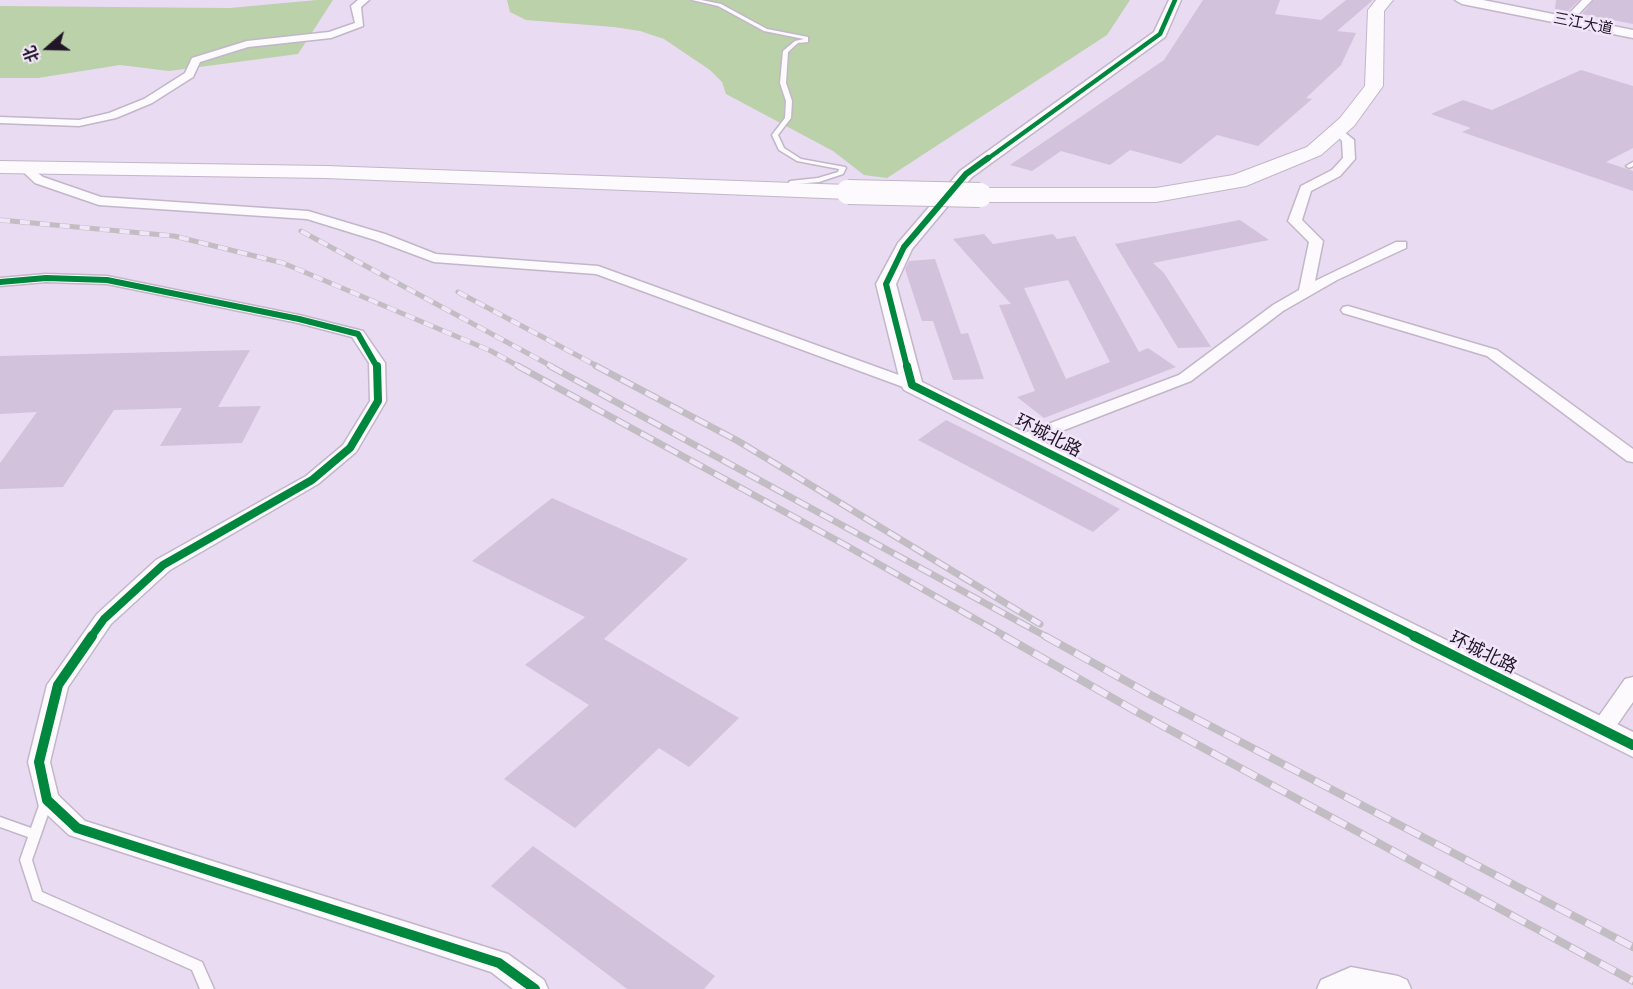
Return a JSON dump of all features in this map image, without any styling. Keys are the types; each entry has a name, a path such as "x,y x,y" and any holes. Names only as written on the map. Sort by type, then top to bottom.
{"highway":[{"path":"0,167 326,172 848,192 1156,195 1238,181 1314,151 1338,130 1374,86 1376,10 1385,0"}],"main road":[{"name":"三江大道","path":"1462,0 1633,34"}],"street":[{"path":"0,120 79,123 112,116 148,101 189,75 196,60 247,44 331,35 360,24 356,6 364,0"},
{"path":"912,385 886,284 904,247 966,174 1160,34 1175,0"},
{"path":"1567,21 1587,0"},
{"path":"1306,292 1316,241 1296,221 1305,189 1336,173 1349,159 1348,140 1338,130"},
{"path":"24,167 39,180 99,201 308,215 380,237 434,258 598,270 912,385"},
{"path":"1022,440 1185,378 1278,308 1332,277 1401,245"},
{"path":"0,282 46,278 107,280 287,316 358,334 377,363 378,401 350,448 312,480 163,565 104,619 58,685 39,762 47,800 77,828 499,963 535,989"},
{"path":"1348,310 1492,353 1633,457"},
{"name":"环城北路","path":"912,385 1633,745"},
{"path":"1602,729 1633,685"},
{"path":"1330,989 1351,979 1398,989"}],"lane":[{"path":"694,0 719,5 766,30 806,38 806,41 797,42 786,51 783,83 789,100 788,118 775,135 781,149 799,160 843,168 841,173 819,180 792,182 787,189"},
{"path":"47,800 26,860 37,896 196,966 207,989"},
{"path":"0,822 35,834"}],"green space":[{"path":"333,0 298,54 169,71 120,65 38,78 0,78 0,6 230,8"},
{"path":"507,0 1130,0 1107,35 887,178 864,175 833,151 726,94 722,82 710,70 664,39 640,31 614,27 526,20 510,12"}],"building":[{"path":"1203,0 1280,0 1275,14 1321,20 1346,0 1373,0 1337,31 1356,33 1341,65 1306,98 1312,99 1258,146 1217,135 1181,164 1130,150 1110,165 1061,151 1032,171 1010,165 1164,60"},
{"path":"1556,0 1579,0 1568,11 1555,9"},
{"path":"1594,0 1633,0 1633,24 1582,14"},
{"path":"1581,70 1633,86 1633,148 1606,162 1633,171 1633,191 1462,132 1471,128 1431,114 1463,100 1492,110"},
{"path":"1240,220 1269,240 1153,263 1164,273 1211,347 1178,348 1115,244"},
{"path":"984,234 993,244 1053,234 1057,239 1075,236 1139,352 1148,348 1176,367 1044,418 1017,397 1035,391 999,305 1011,304 953,239","holes":["1068,280 1110,362 1066,379 1024,288"]},
{"path":"935,259 961,334 968,333 984,379 953,380 933,321 922,321 905,269 909,261"},
{"path":"250,350 218,407 261,406 242,443 160,446 182,408 114,410 63,487 0,489 0,463 37,412 0,414 0,356"},
{"path":"946,420 1120,509 1093,532 918,440"},
{"path":"552,498 688,559 604,639 739,718 689,767 659,748 575,828 504,779 589,705 525,665 585,617 472,561"},
{"path":"533,846 715,976 704,989 627,989 491,886"}],"railway":[{"path":"0,220 174,236 283,263 491,351 520,367"},
{"path":"301,231 553,367"},
{"path":"458,292 599,367"},
{"path":"518,366 847,546 1007,637"},
{"path":"550,366 1047,637"},
{"path":"596,366 738,441 1040,624"},
{"path":"1004,636 1137,712 1633,981"},
{"path":"1045,636 1151,695 1633,947"}],"cycle path":[{"path":"1175,0 1160,34 966,174 904,247 886,284 912,385 1633,745"},
{"path":"0,282 46,278 107,280 299,319 358,334 377,363 378,401 350,448 312,480 163,565 104,619 58,685 39,762 47,800 77,828 499,963 535,989"}]}
